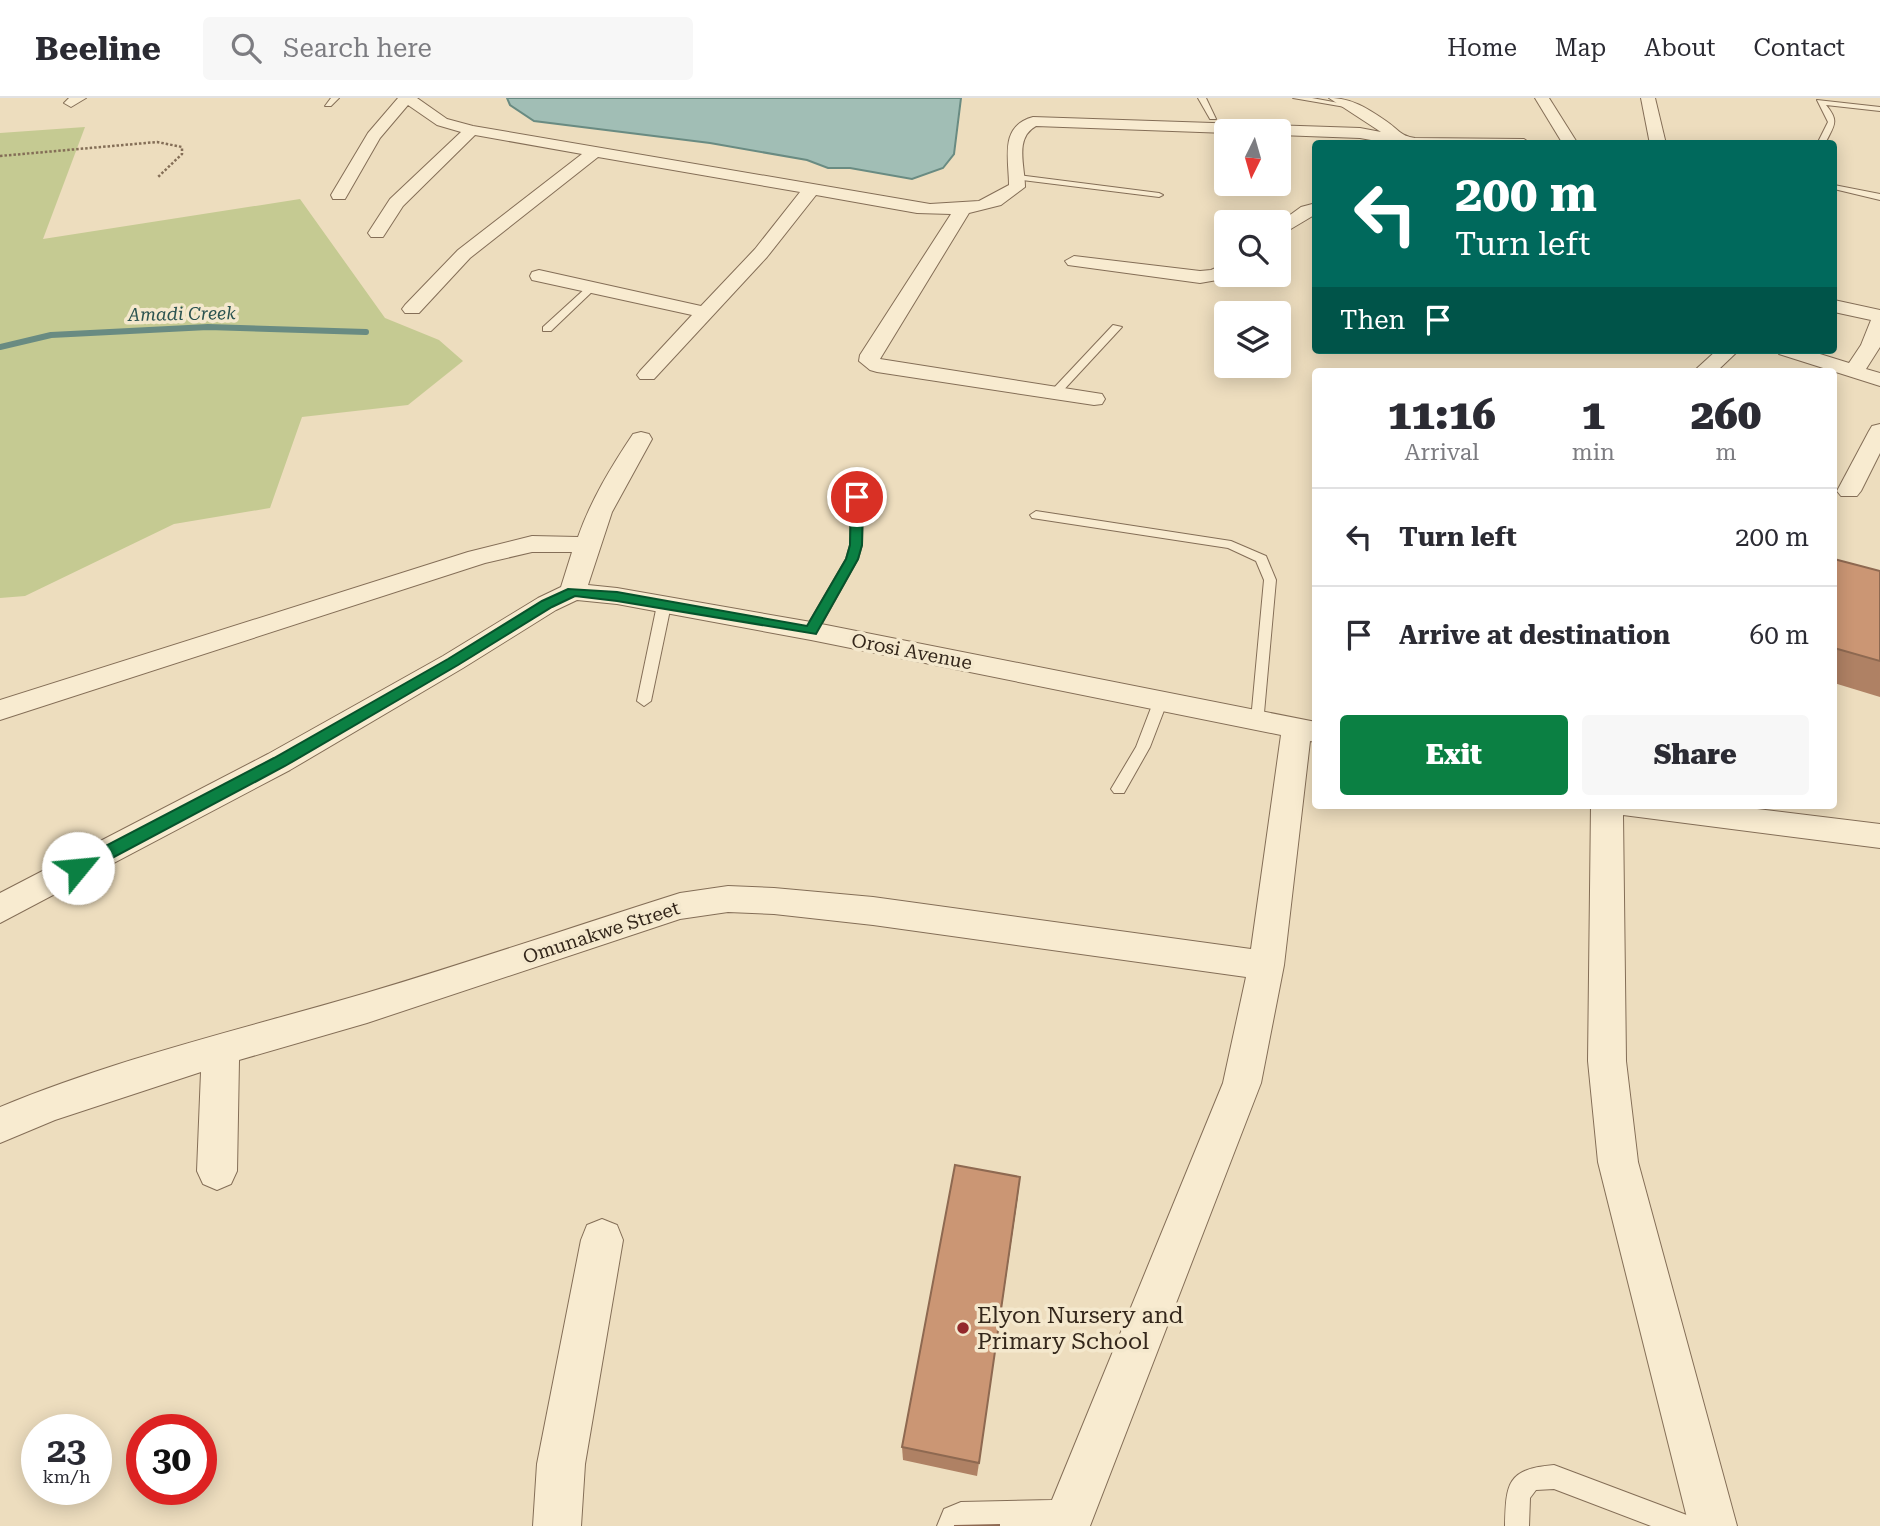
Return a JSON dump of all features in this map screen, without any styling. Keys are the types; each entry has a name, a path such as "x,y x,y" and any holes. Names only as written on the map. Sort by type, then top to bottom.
{"street":[{"path":"339,195 373,136 407,98 442,122 471,130 917,208 978,207 1007,196 1017,187 1014,138 1023,126 1033,121 1275,129 1407,140"},
{"path":"1336,98 1384,126 1394,137"},
{"path":"1542,98 1569,140"},
{"path":"1648,98 1657,140"},
{"path":"1024,106 1026,114 1033,121"},
{"path":"1487,125 1497,140"},
{"path":"377,233 396,203 471,130"},
{"path":"412,309 464,254 593,153"},
{"path":"648,375 761,253 811,190"},
{"path":"962,209 870,355 869,361 877,366 1094,399"},
{"path":"1291,222 1312,209"},
{"path":"1074,261 1200,277 1214,275"},
{"path":"539,276 707,313"},
{"path":"1837,307 1880,318 1871,345 1854,371"},
{"path":"1708,368 1724,354"},
{"path":"1799,354 1880,380"},
{"path":"1849,491 1880,431"},
{"path":"0,909 279,762 453,662 547,604 573,592 586,545 615,476 640,439"},
{"path":"0,710 180,650 477,557 532,544 586,545"},
{"name":"Orosi Avenue","path":"573,592 811,631 1307,729"},
{"path":"961,1526 1066,1525 1242,1083 1266,965 1307,729"},
{"path":"1606,809 1607,1062 1618,1162 1713,1526"},
{"path":"1661,809 1880,836"},
{"name":"Omunakwe Street","path":"0,1125 48,1105 221,1049 367,1008 680,905 728,899 873,911 1191,957 1266,965"},
{"path":"217,1171 221,1049"},
{"path":"557,1526 561,1464 602,1240"}],"lane":[{"path":"1202,98 1213,117"},
{"path":"1297,98 1351,107"},
{"path":"1818,100 1880,109"},
{"path":"1818,100 1831,116 1832,122 1823,140"},
{"path":"1018,177 1159,195"},
{"path":"1837,188 1880,197"},
{"path":"547,329 591,288"},
{"path":"1055,393 1117,327"},
{"path":"811,631 852,559 856,545 857,497"},
{"path":"1036,514 1231,545 1262,559 1270,580 1258,720"},
{"path":"644,701 664,605"},
{"path":"1119,789 1143,747 1161,700"},
{"path":"1517,1526 1518,1494 1530,1479 1554,1477 1683,1526"}],"path":[{"path":"0,156 157,142 182,147 182,154 157,178"}],"green space":[{"path":"85,127 43,239 300,199 385,318 439,340 463,361 408,405 302,417 270,508 174,524 25,596 0,598 0,133"}],"water":[{"path":"507,98 961,98 954,154 943,168 912,179 850,168 828,168 807,160 710,143 534,121 510,105"}],"building":[{"path":"1837,560 1880,571 1880,661 1837,649"},
{"name":"Elyon Nursery and Primary School","path":"955,1165 1020,1177 979,1463 902,1447"}],"waterway":[{"name":"Amadi Creek","path":"0,347 51,335 208,327 366,332"}],"place":[{"name":"Elyon Nursery and Primary School","path":"963,1328"}],"route":[{"path":"78,868 279,762 453,662 547,604 573,592 617,596 811,631 852,559 856,545 857,497"}]}
